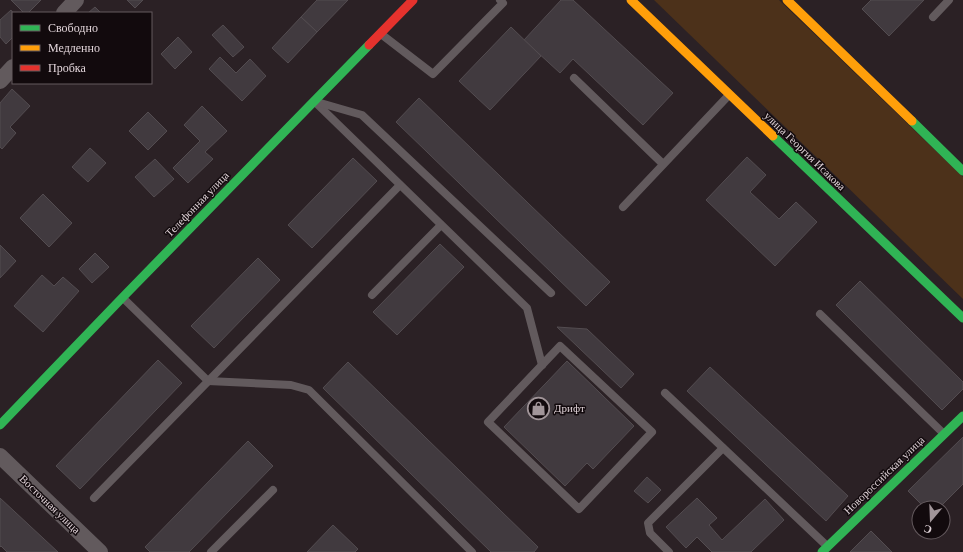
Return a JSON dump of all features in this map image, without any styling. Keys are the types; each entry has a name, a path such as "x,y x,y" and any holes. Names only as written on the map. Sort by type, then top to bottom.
{"street":[{"path":"65,12 76,0"},
{"name":"Телефонная улица","path":"0,425 413,0"},
{"name":"улица Георгия Исакова","path":"631,0 963,318"},
{"path":"787,0 963,171"},
{"path":"0,81 12,68"},
{"name":"Новороссийская улица","path":"825,549 963,416"},
{"name":"Восточная улица","path":"0,456 100,552"}],"lane":[{"path":"380,34 433,74 503,2 500,0"},
{"path":"933,17 949,0"},
{"path":"574,78 663,164"},
{"path":"623,207 730,95"},
{"path":"314,101 527,308 542,365"},
{"path":"314,101 362,115 551,293"},
{"path":"94,498 400,185"},
{"path":"372,295 441,224"},
{"path":"123,297 208,381 291,385 309,390 472,552"},
{"path":"820,314 944,434"},
{"path":"560,346 652,432 579,509 488,422 542,365 560,346"},
{"path":"666,393 825,549"},
{"path":"669,552 650,533 648,523 723,448"},
{"path":"211,552 273,490"}],"shaded area":[{"path":"654,0 779,0 963,177 963,299"}],"building":[{"path":"11,0 41,0 29,12 23,12"},
{"path":"127,0 143,0 135,8"},
{"path":"317,0 348,0 317,32 301,17"},
{"path":"561,0 573,0 673,93 643,125 573,59 560,73 524,40"},
{"path":"871,0 924,0 889,36 862,9"},
{"path":"95,7 100,12 89,12"},
{"path":"11,10 12,12 12,38 6,44 0,37 0,20"},
{"path":"301,17 317,32 288,63 272,48"},
{"path":"223,25 244,47 233,57 212,35"},
{"path":"511,27 541,56 490,110 459,81"},
{"path":"178,37 192,52 175,69 161,54"},
{"path":"220,57 236,73 250,59 266,76 242,101 209,69"},
{"path":"12,89 30,106 10,127 16,133 2,149 0,147 0,103"},
{"path":"419,98 610,282 586,306 396,122"},
{"path":"202,106 227,131 205,152 213,159 188,183 173,168 200,141 184,125"},
{"path":"148,112 167,131 148,150 129,131"},
{"path":"90,148 106,163 88,182 72,167"},
{"path":"747,157 766,175 750,192 779,219 796,202 817,222 775,266 706,200"},
{"path":"353,158 377,181 312,248 288,225"},
{"path":"155,159 174,179 154,197 135,177"},
{"path":"43,194 72,223 49,247 20,218"},
{"path":"440,244 464,267 397,335 373,312"},
{"path":"0,245 16,261 0,278"},
{"path":"95,253 109,267 92,283 79,269"},
{"path":"258,258 280,280 214,348 191,326"},
{"path":"42,275 54,286 63,277 79,291 43,332 14,306"},
{"path":"860,281 963,382 963,389 942,410 836,305"},
{"path":"557,327 587,329 634,374 621,388"},
{"path":"158,360 182,383 80,489 56,466"},
{"path":"567,361 634,426 593,469 587,463 565,486 504,427"},
{"path":"348,362 538,547 534,552 491,552 323,388"},
{"path":"710,367 848,496 826,521 687,391"},
{"path":"963,437 963,484 947,500 917,500 908,491"},
{"path":"248,441 273,466 189,552 150,552 145,547"},
{"path":"647,477 661,490 648,503 634,491"},
{"path":"0,498 58,552 7,552 1,546 0,547"},
{"path":"697,498 717,518 709,525 722,540 765,499 784,520 751,552 712,552 697,537 686,548 666,527"},
{"path":"333,525 358,549 355,552 307,552"},
{"path":"871,531 892,552 850,552"}],"traffic: fast":[{"path":"0,425 369,45"},
{"path":"912,121 963,171"},
{"path":"773,136 963,318"},
{"path":"822,552 963,416"}],"traffic: slow":[{"path":"631,0 773,136"},
{"path":"787,0 912,121"}],"traffic: jam":[{"path":"369,45 413,0"}],"place":[{"name":"Дрифт","path":"539,408"}]}
